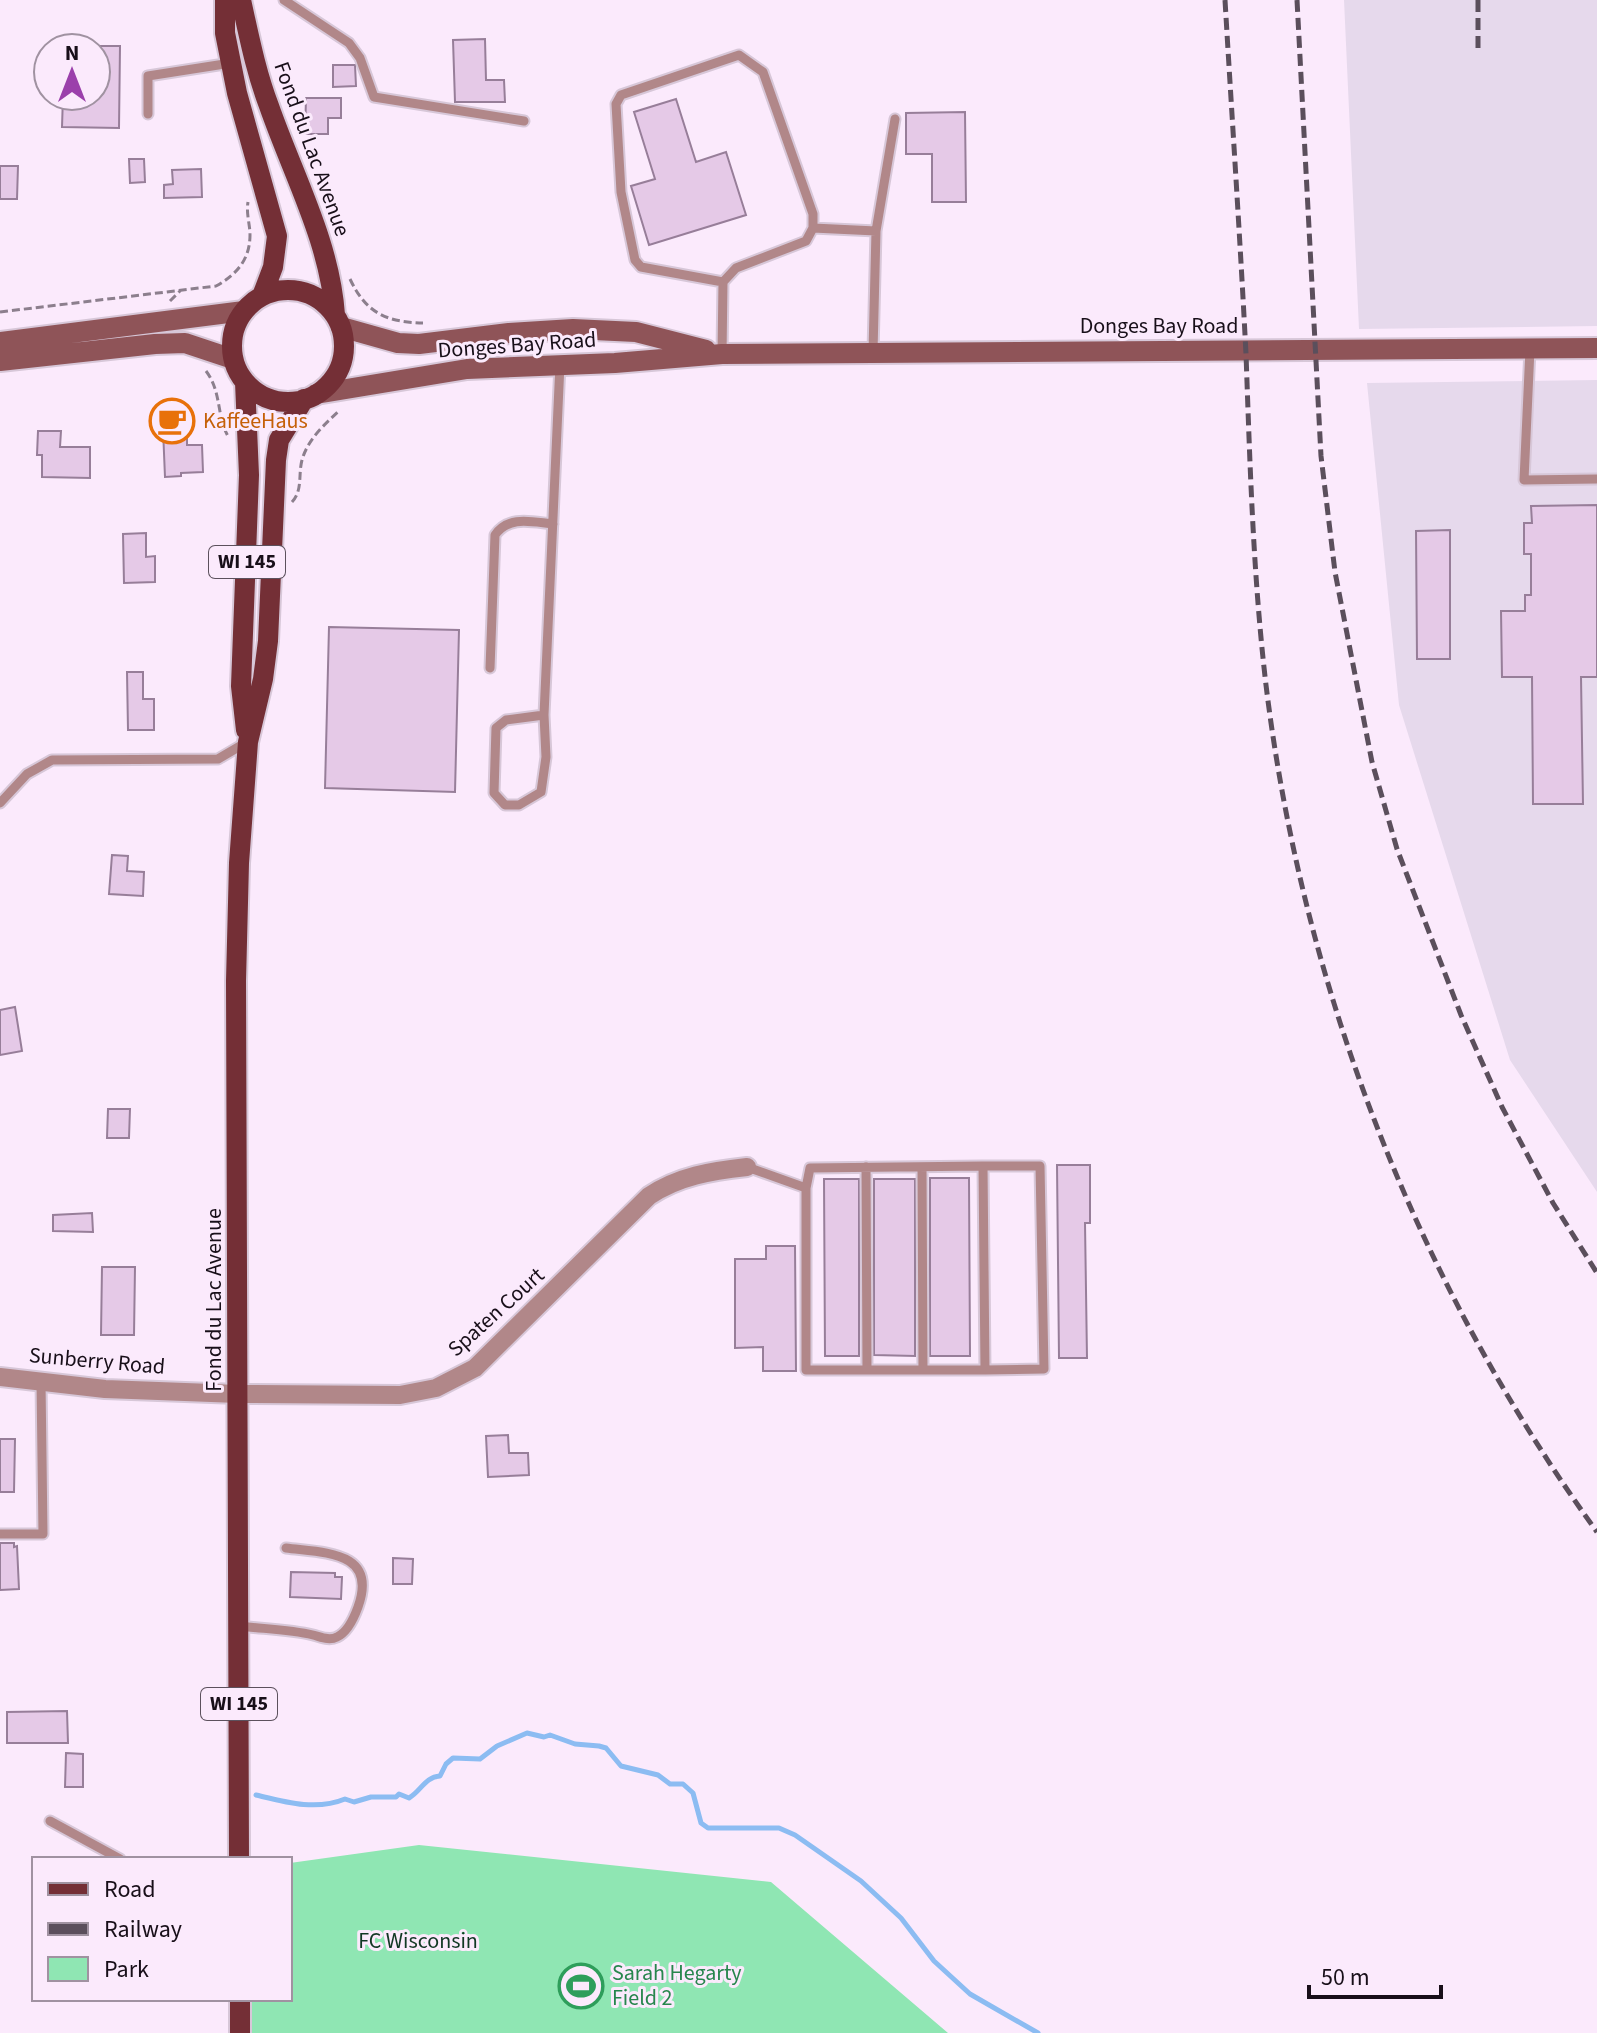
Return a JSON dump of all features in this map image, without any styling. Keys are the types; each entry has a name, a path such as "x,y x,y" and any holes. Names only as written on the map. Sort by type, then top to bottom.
{"main road":[{"path":"225,0 225,33 231,63 277,236 273,267 262,296"},
{"name":"Fond du Lac Avenue","path":"241,0 268,104 318,234 333,283 338,321"},
{"path":"233,359 233,334 244,311 262,296 284,290 308,293 327,306 338,321"},
{"name":"WI 145","path":"310,397 335,376 340,365 343,352 338,321"},
{"name":"WI 145","path":"233,359 245,382"},
{"path":"245,382 266,398 292,402 310,397"},
{"name":"Fond du Lac Avenue","path":"245,382 249,535 241,686 248,742"},
{"name":"Fond du Lac Avenue","path":"239,1857 236,981 239,863 248,742 263,679 268,641 279,440 310,397"},
{"path":"240,2001 240,2033"}],"street":[{"path":"0,342 244,311"},
{"name":"Donges Bay Road","path":"338,321 398,343 419,344 573,329 636,332 722,354"},
{"path":"0,361 185,343 233,359"},
{"name":"Donges Bay Road","path":"310,397 467,369 615,363 722,354 1597,348"},
{"name":"Spaten Court","path":"238,1394 400,1395 436,1388 455,1380 475,1368 649,1196 680,1179 747,1167"},
{"name":"Sunberry Road","path":"0,1377 105,1389 238,1394"}],"lane":[{"path":"284,0 349,43 360,58 374,97 524,121"},
{"path":"722,354 723,282 736,268 806,241 813,228 813,214 763,72 739,55 621,95 616,104 621,192 635,260 641,267 723,282"},
{"path":"148,114 148,76 231,63"},
{"path":"873,352 876,231 895,119"},
{"path":"813,228 876,231"},
{"path":"1530,349 1524,480 1597,479"},
{"path":"544,715 506,720 496,728 494,793 505,805 519,805 541,792 546,757 544,715 560,364"},
{"path":"490,668 495,535 502,525 513,521 553,524"},
{"path":"0,803 27,774 52,760 218,759 248,742"},
{"path":"983,1166 985,1370"},
{"path":"983,1166 1040,1166 1044,1369 806,1370 806,1188 810,1168 983,1166"},
{"path":"747,1167 806,1188"},
{"path":"866,1167 867,1370"},
{"path":"922,1167 923,1370"},
{"path":"0,1534 43,1534 41,1382"},
{"path":"239,1626 301,1632 325,1639 335,1638 350,1625 362,1586 359,1570 352,1562 338,1555 286,1548"},
{"path":"50,1821 116,1857"}],"path":[{"path":"0,312 216,286 234,276 243,263 250,237 247,208"},
{"path":"348,269 362,301 378,314 401,322 431,322"},
{"path":"205,371 217,390 223,427"},
{"path":"299,495 302,460 309,443 341,409"}],"shaded area":[{"path":"1344,0 1597,0 1597,326 1359,329"},
{"path":"1597,380 1597,1192 1510,1060 1399,705 1367,383"}],"green space":[{"name":"FC Wisconsin","path":"419,1845 771,1882 948,2033 240,2033 240,2001 292,2001 292,1863"}],"building":[{"path":"485,39 486,80 504,80 505,102 455,102 453,40"},
{"path":"112,46 120,46 119,128 62,127 62,112 112,112"},
{"path":"333,65 355,65 356,86 333,87"},
{"path":"306,98 341,98 341,118 328,118 328,134 305,134"},
{"path":"676,99 696,162 726,152 746,215 649,245 631,186 655,179 634,112"},
{"path":"965,112 966,202 932,202 932,154 906,154 906,113"},
{"path":"129,159 144,159 145,182 130,183"},
{"path":"0,166 18,166 17,199 0,199"},
{"path":"201,169 202,197 164,198 164,185 173,184 172,170"},
{"path":"187,405 187,445 202,445 203,472 165,477 163,429 156,429 156,406"},
{"path":"38,431 61,431 60,447 90,447 90,478 42,477 42,455 37,455"},
{"path":"1597,505 1597,677 1581,677 1583,804 1533,804 1532,677 1502,677 1501,611 1525,611 1525,595 1531,595 1531,554 1524,554 1524,523 1532,523 1531,506"},
{"path":"1450,530 1450,659 1417,659 1416,531"},
{"path":"146,533 146,557 155,556 155,582 124,583 123,534"},
{"path":"329,627 459,630 455,792 325,788"},
{"path":"127,672 143,672 143,699 154,699 154,730 128,730"},
{"path":"112,855 128,856 127,871 144,872 143,896 109,894"},
{"path":"15,1007 22,1051 0,1055 0,1010"},
{"path":"108,1109 130,1109 129,1138 107,1138"},
{"path":"1057,1165 1090,1165 1090,1223 1085,1223 1087,1358 1059,1358"},
{"path":"930,1178 969,1178 970,1356 930,1356"},
{"path":"824,1179 859,1179 859,1356 825,1356"},
{"path":"874,1179 915,1179 915,1356 874,1355"},
{"path":"92,1213 93,1232 53,1231 53,1215"},
{"path":"766,1246 795,1246 796,1371 763,1371 763,1347 735,1348 735,1259 766,1259"},
{"path":"102,1267 135,1267 134,1335 101,1335"},
{"path":"508,1435 509,1453 528,1453 529,1475 488,1477 486,1436"},
{"path":"0,1439 15,1439 14,1492 0,1492"},
{"path":"0,1543 14,1543 14,1547 17,1546 19,1589 0,1590"},
{"path":"393,1558 413,1559 412,1584 393,1584"},
{"path":"291,1572 335,1573 335,1577 342,1577 341,1599 290,1597"},
{"path":"67,1711 68,1743 7,1743 7,1712"},
{"path":"66,1753 83,1754 83,1787 65,1787"}],"waterway":[{"path":"256,1795 312,1805 345,1799 354,1802 371,1797 396,1797 399,1794 409,1798 431,1779 440,1776 453,1758 480,1759 497,1746 527,1733 606,1748 621,1766 658,1775 670,1784 683,1784 693,1793 701,1823 708,1828 779,1828 795,1835 861,1881 901,1918 934,1961 970,1994 1038,2033"}],"railway":[{"path":"1225,0 1258,602 1266,685 1283,798 1308,911 1340,1021 1378,1129 1423,1235 1475,1337 1533,1437 1597,1532"},
{"path":"1297,0 1321,456 1335,572 1372,762 1397,849 1461,1015 1502,1107 1553,1203 1597,1273"},
{"path":"1478,0 1478,53"}],"place":[{"name":"KaffeeHaus","path":"172,421"},
{"name":"Sarah Hegarty Field 2","path":"581,1986"}]}
